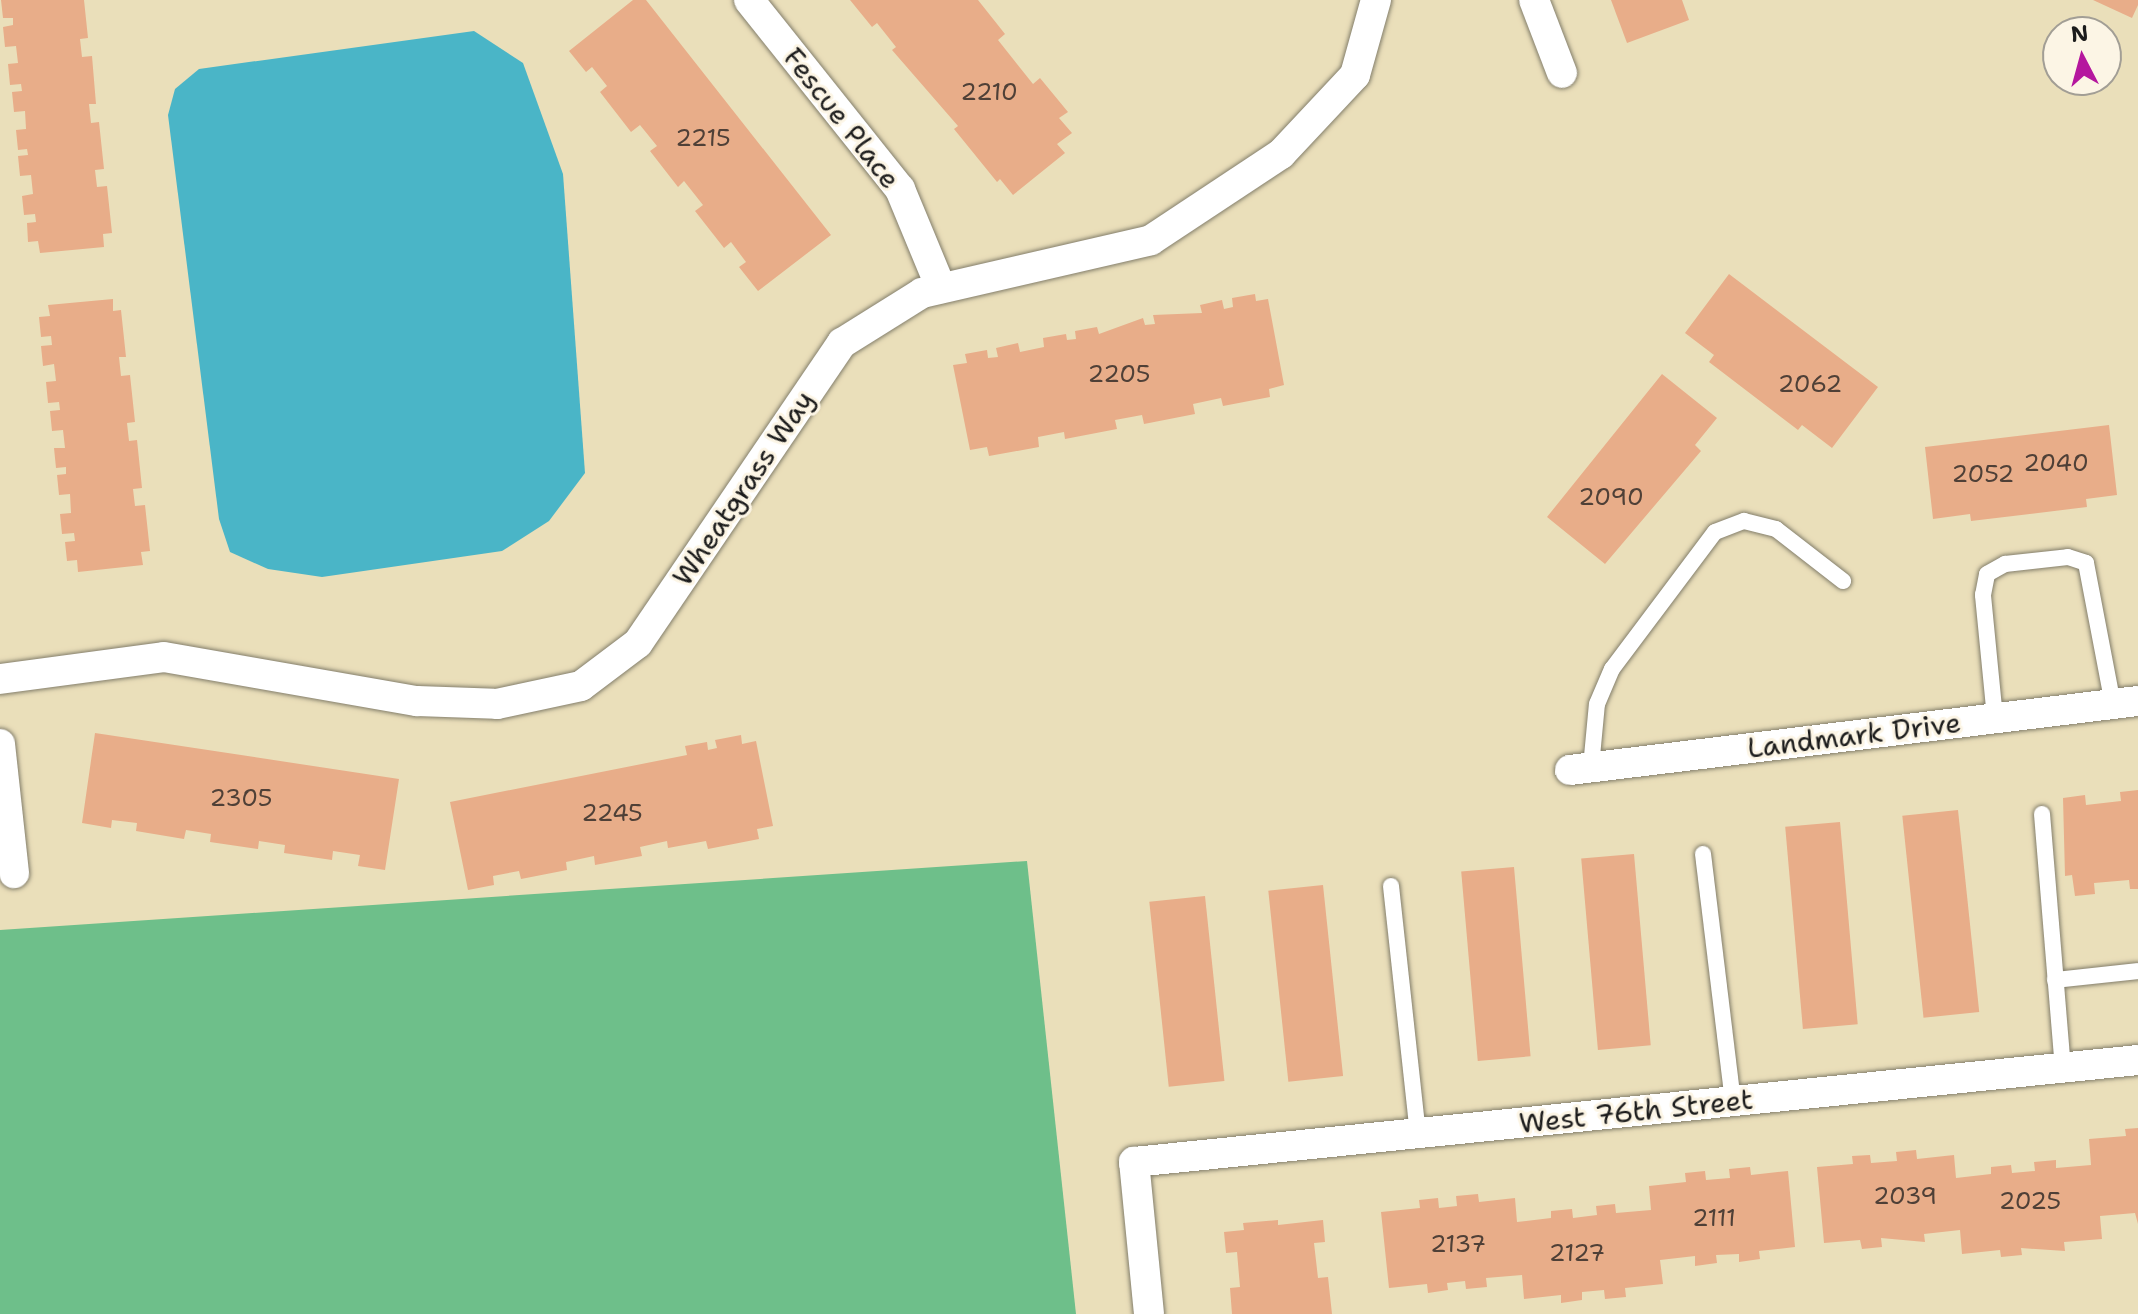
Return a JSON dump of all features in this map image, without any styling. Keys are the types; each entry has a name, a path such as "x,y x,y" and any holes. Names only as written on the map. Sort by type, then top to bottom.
{"street":[{"name":"Fescue Place","path":"749,0 900,189 941,288"},
{"name":"Wheatgrass Way","path":"0,679 164,657 417,701 497,704 581,686 638,643 842,343 922,293 1151,240 1164,232 1281,154 1355,75 1376,0"},
{"path":"1534,0 1562,73"},
{"name":"Landmark Drive","path":"1580,768 2125,703"},
{"path":"0,744 14,873"},
{"name":"West 76th Street","path":"1149,1314 1134,1162 2138,1060"}],"lane":[{"path":"1580,768 1597,704 1612,669 1715,532 1744,521 1776,529 1843,581"},
{"path":"1995,718 1983,595 1987,574 2005,564 2068,557 2086,563 2125,703"},
{"path":"2042,814 2063,1068"},
{"path":"1703,854 1733,1102"},
{"path":"1391,886 1418,1133"},
{"path":"2055,980 2138,971"}],"green space":[{"path":"1027,861 1076,1314 0,1314 0,930"}],"water":[{"path":"474,31 523,63 563,174 585,473 549,521 502,551 322,577 268,569 230,552 219,519 168,115 175,89 199,69"}],"building":[{"path":"1,0 84,0 88,38 80,39 82,57 92,56 96,104 89,104 91,123 99,122 104,169 95,170 97,187 107,186 112,233 103,234 104,247 40,253 38,241 28,242 27,223 36,222 35,214 24,215 22,196 33,194 31,175 20,176 18,156 28,155 27,149 18,150 16,130 26,129 25,111 14,112 12,92 22,91 21,84 10,85 8,64 18,63 16,46 5,47 3,27 13,25 13,18 3,18"},
{"path":"633,0 646,0 831,235 758,291 739,267 746,262 731,242 724,248 695,211 703,205 684,181 678,187 650,151 657,146 640,125 631,132 600,92 607,86 592,67 586,72 569,51"},
{"path":"850,0 978,0 1005,34 998,40 1033,84 1040,78 1068,112 1059,118 1072,133 1057,144 1065,153 1013,195 1000,179 997,182 954,129 958,126 892,50 896,47 877,23 872,27"},
{"path":"1611,0 1682,0 1689,20 1627,43"},
{"path":"2093,0 2138,0 2138,5 2132,18"},
{"path":"1729,274 1878,387 1832,448 1802,425 1798,430 1709,362 1714,355 1685,333"},
{"path":"1255,294 1256,301 1268,299 1284,385 1269,389 1270,397 1223,406 1221,398 1193,404 1195,414 1144,424 1142,415 1115,420 1117,429 1065,439 1064,432 1038,437 1039,447 989,456 987,447 970,450 953,365 967,363 965,354 987,350 988,358 998,357 996,348 1018,343 1020,352 1044,347 1043,338 1066,334 1067,340 1076,339 1075,331 1097,327 1099,334 1143,318 1145,325 1155,324 1153,315 1202,313 1200,305 1222,300 1224,309 1233,307 1232,298"},
{"path":"113,299 113,311 121,310 126,357 119,357 121,376 130,375 135,422 127,423 129,441 137,440 142,488 133,489 135,506 145,505 150,551 141,552 143,565 78,572 77,560 67,561 65,542 75,541 74,533 62,534 60,514 71,513 70,494 59,495 57,475 66,474 66,467 56,468 54,448 65,448 63,430 52,431 50,411 60,410 59,402 48,403 46,382 56,381 54,364 43,366 41,346 52,345 51,336 41,337 39,317 50,316 48,305"},
{"path":"1662,374 1717,418 1695,445 1701,451 1605,564 1547,517"},
{"path":"2109,425 2117,495 2086,499 2087,507 1971,521 1970,514 1933,519 1925,447"},
{"path":"95,733 399,779 385,870 358,866 360,855 333,851 332,860 284,853 285,845 259,841 258,849 210,842 211,834 186,830 184,839 136,831 137,823 112,820 111,828 82,823"},
{"path":"741,735 742,744 756,741 773,826 757,829 759,839 708,849 706,841 668,848 667,841 640,847 642,856 595,865 594,856 566,862 567,870 521,879 519,871 493,876 494,885 468,890 450,802 687,755 685,746 707,742 708,750 717,748 715,740"},
{"path":"2138,790 2138,889 2130,889 2129,880 2094,883 2095,894 2075,896 2072,875 2065,876 2063,798 2085,795 2086,805 2121,801 2120,792"},
{"path":"1958,810 1979,1012 1924,1018 1902,816"},
{"path":"1840,822 1858,1024 1803,1029 1785,827"},
{"path":"1634,854 1651,1045 1598,1050 1581,859"},
{"path":"1514,867 1531,1056 1478,1061 1461,872"},
{"path":"1323,885 1343,1076 1288,1082 1268,891"},
{"path":"1205,896 1224,1081 1169,1087 1149,902"},
{"path":"2138,1128 2138,1224 2135,1213 2100,1216 2102,1239 2064,1242 2065,1251 2021,1248 2022,1255 2001,1257 2000,1250 1962,1254 1960,1230 1924,1234 1925,1242 1881,1238 1882,1247 1862,1249 1860,1240 1824,1243 1817,1167 1853,1164 1852,1156 1870,1155 1871,1163 1897,1161 1896,1152 1916,1150 1917,1159 1954,1155 1956,1178 1991,1174 1991,1167 2011,1165 2012,1173 2035,1171 2034,1162 2056,1160 2056,1168 2091,1165 2089,1139 2126,1136 2125,1129"},
{"path":"1750,1167 1751,1175 1788,1171 1795,1247 1759,1251 1760,1259 1739,1262 1739,1254 1716,1255 1717,1263 1695,1266 1695,1256 1660,1260 1663,1284 1625,1288 1626,1297 1605,1299 1604,1290 1582,1292 1582,1300 1561,1303 1561,1295 1524,1299 1522,1275 1486,1278 1487,1287 1466,1289 1465,1281 1447,1283 1448,1290 1428,1293 1427,1284 1389,1288 1381,1212 1420,1208 1419,1200 1438,1198 1439,1208 1457,1206 1456,1196 1478,1194 1479,1202 1515,1198 1517,1222 1551,1218 1551,1211 1572,1209 1573,1218 1597,1215 1596,1206 1615,1204 1616,1213 1651,1210 1649,1186 1686,1182 1685,1173 1705,1171 1706,1180 1730,1178 1729,1169"},
{"path":"1278,1220 1278,1225 1323,1220 1325,1242 1314,1243 1318,1278 1328,1277 1332,1314 1232,1314 1230,1288 1240,1287 1237,1252 1226,1253 1224,1232 1244,1230 1243,1223"}]}
